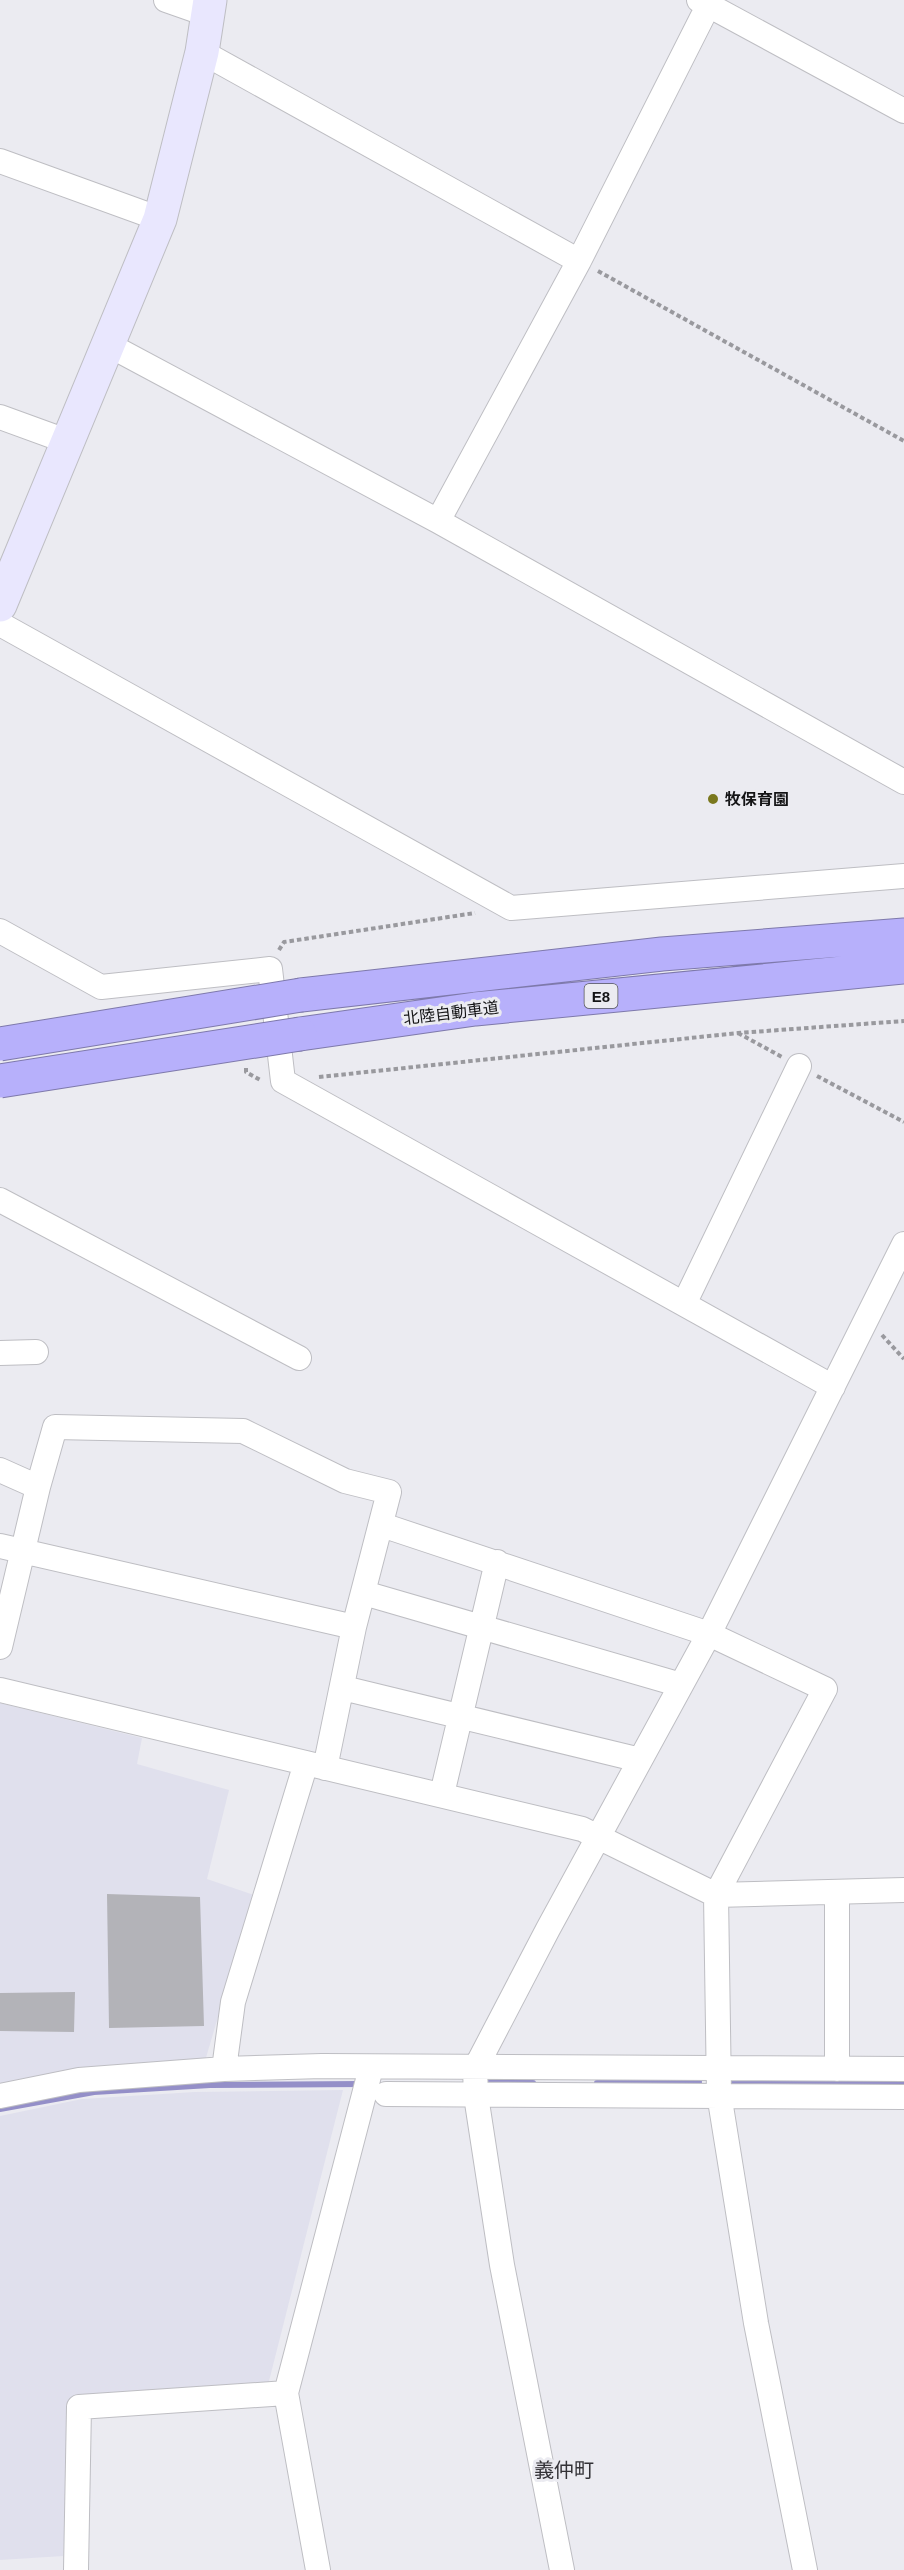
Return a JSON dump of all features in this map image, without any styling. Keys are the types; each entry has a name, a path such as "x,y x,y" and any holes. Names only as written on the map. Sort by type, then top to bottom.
{"highway":[{"name":"北陸自動車道","path":"0,1044 301,995 662,954 904,935"},
{"name":"北陸自動車道","path":"0,1081 475,1009 904,967"}],"street":[{"path":"0,605 66,441 160,219 202,52 208,7 166,0"},
{"path":"438,521 500,402 579,261 706,2 904,111"},
{"path":"202,52 579,261"},
{"path":"0,161 160,219"},
{"path":"107,344 438,521 904,782"},
{"path":"0,417 66,441"},
{"path":"0,624 511,908 904,876"},
{"path":"0,931 101,987 270,969 275,1082 832,1387"},
{"path":"684,1304 799,1066"},
{"path":"0,1200 299,1358"},
{"path":"562,2570 502,2265 476,2096 475,2069 598,1836 709,1634 904,1244"},
{"path":"0,1353 36,1352"},
{"path":"0,1647 11,1549 38,1487 55,1427 243,1431 345,1481 389,1492 354,1627 343,1688 233,2002 224,2069"},
{"path":"0,1470 38,1487"},
{"path":"382,1525 709,1634 825,1689 716,1895 719,2094 756,2323 805,2570"},
{"path":"11,1549 354,1627"},
{"path":"442,1794 497,1562"},
{"path":"364,1593 681,1685"},
{"path":"343,1688 640,1760"},
{"path":"0,1690 582,1829 716,1895 904,1890"},
{"path":"837,1892 837,2069"},
{"path":"318,2570 286,2393 376,2094 371,2068"},
{"path":"0,2096 79,2080 224,2069 904,2069"},
{"path":"376,2094 476,2096 719,2094 904,2097"},
{"path":"76,2570 79,2407 286,2393"}],"path":[{"path":"579,261 904,441"},
{"path":"270,969 284,942 511,908"},
{"path":"245,1061 246,1072 275,1082 738,1033 904,1021"},
{"path":"738,1033 904,1122"},
{"path":"867,1319 904,1359"}],"shaded area":[{"path":"0,1703 142,1738 137,1764 229,1790 207,1879 254,1895 205,2061 0,2088"},
{"path":"343,2090 268,2385 72,2401 63,2556 0,2560 0,2116 82,2099 195,2092"}],"building":[{"path":"107,1894 200,1897 204,2026 109,2028"},
{"path":"75,1992 74,2032 0,2031 0,1993"}],"waterway":[{"path":"728,2081 904,2081"},
{"path":"480,2082 533,2083"},
{"path":"597,2083 699,2082"},
{"path":"0,2109 94,2092 210,2085 362,2084"}],"place":[{"name":"牧保育園","path":"713,799"}],"district":[{"name":"義仲町","path":"564,2470"}]}
